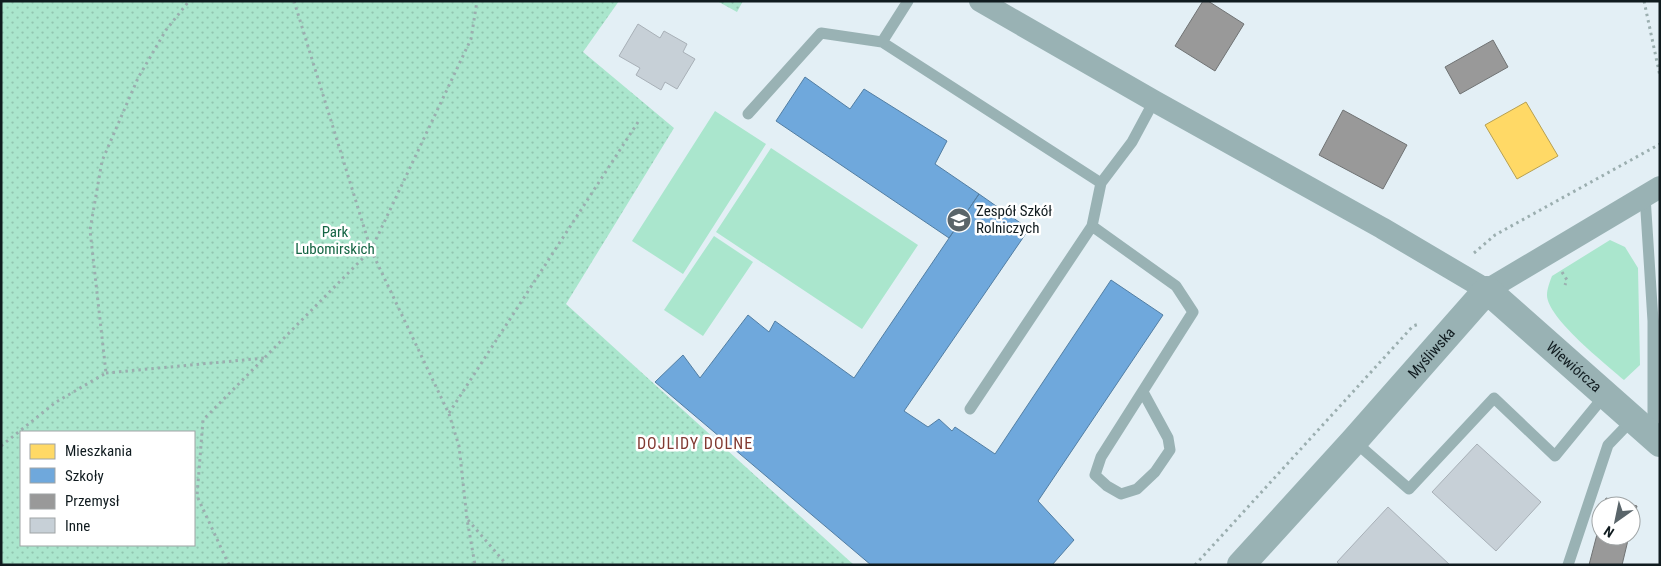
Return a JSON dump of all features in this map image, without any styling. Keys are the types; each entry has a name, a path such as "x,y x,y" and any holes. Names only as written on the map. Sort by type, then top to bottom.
{"street":[{"path":"980,1 1486,290"},
{"name":"Myśliwska","path":"1241,565 1354,441 1486,290 1653,191"},
{"name":"Wiewiórcza","path":"1486,290 1656,440"}],"lane":[{"path":"882,42 908,1"},
{"path":"748,114 821,33 882,42 1101,183"},
{"path":"970,409 1092,226 1101,183 1132,142 1154,101"},
{"path":"1653,191 1653,321 1656,440"},
{"path":"1092,226 1176,286 1193,312 1102,457 1095,475 1107,486 1121,494 1137,489 1155,472 1170,450 1168,438 1143,392"},
{"path":"1354,441 1408,489 1494,398 1555,456 1605,395"},
{"path":"1568,565 1608,445 1633,419"}],"path":[{"path":"106,373 90,230 102,160 138,78 166,30 189,1"},
{"path":"294,1 371,250 449,414 459,446 467,519 475,565"},
{"path":"229,565 197,496 203,420 371,250 471,40 477,1"},
{"path":"1644,1 1647,7 1660,76"},
{"path":"449,414 640,119"},
{"path":"1454,271 1495,235 1660,144"},
{"path":"1195,565 1413,326 1423,323"},
{"path":"1,446 56,402 106,373 265,358"},
{"path":"467,519 507,565"}],"green space":[{"name":"Park Lubomirskich","path":"1,1 619,1 583,52 674,128 566,304 854,565 1,565"},
{"path":"717,1 743,1 737,12"},
{"path":"715,111 766,144 683,274 632,241"},
{"path":"771,148 918,245 862,329 716,232"},
{"path":"714,236 753,262 703,336 664,310"},
{"path":"1610,240 1625,247 1638,268 1640,365 1624,380 1579,340 1556,316 1547,295 1552,276"}],"building: Mieszkania":[{"path":"1526,102 1558,156 1517,179 1485,125"}],"building: Szkoły":[{"path":"805,77 850,109 864,89 947,141 935,164 979,194 949,238 776,121"},
{"path":"979,194 1029,229 904,411 928,427 939,419 952,431 955,427 995,454 1111,280 1163,315 1038,501 1074,540 1052,565 871,565 655,382 683,355 700,378 748,315 769,332 775,321 854,378"}],"building: Przemysł":[{"path":"1203,1 1208,1 1244,24 1215,71 1175,46"},
{"path":"1493,40 1508,67 1460,94 1445,67"},
{"path":"1343,110 1407,145 1383,189 1319,155"},
{"path":"1594,546 1627,546 1622,565 1589,565"}],"building: Inne":[{"path":"638,24 660,38 664,31 687,44 683,52 695,59 677,89 665,82 661,90 636,75 640,68 619,56"},
{"path":"1477,444 1541,502 1496,551 1432,492"},
{"path":"1388,507 1450,565 1340,565 1337,562"}],"place":[{"name":"Zespół Szkół Rolniczych","path":"959,220"}],"district":[{"name":"DOJLIDY DOLNE","path":"695,443"}]}
